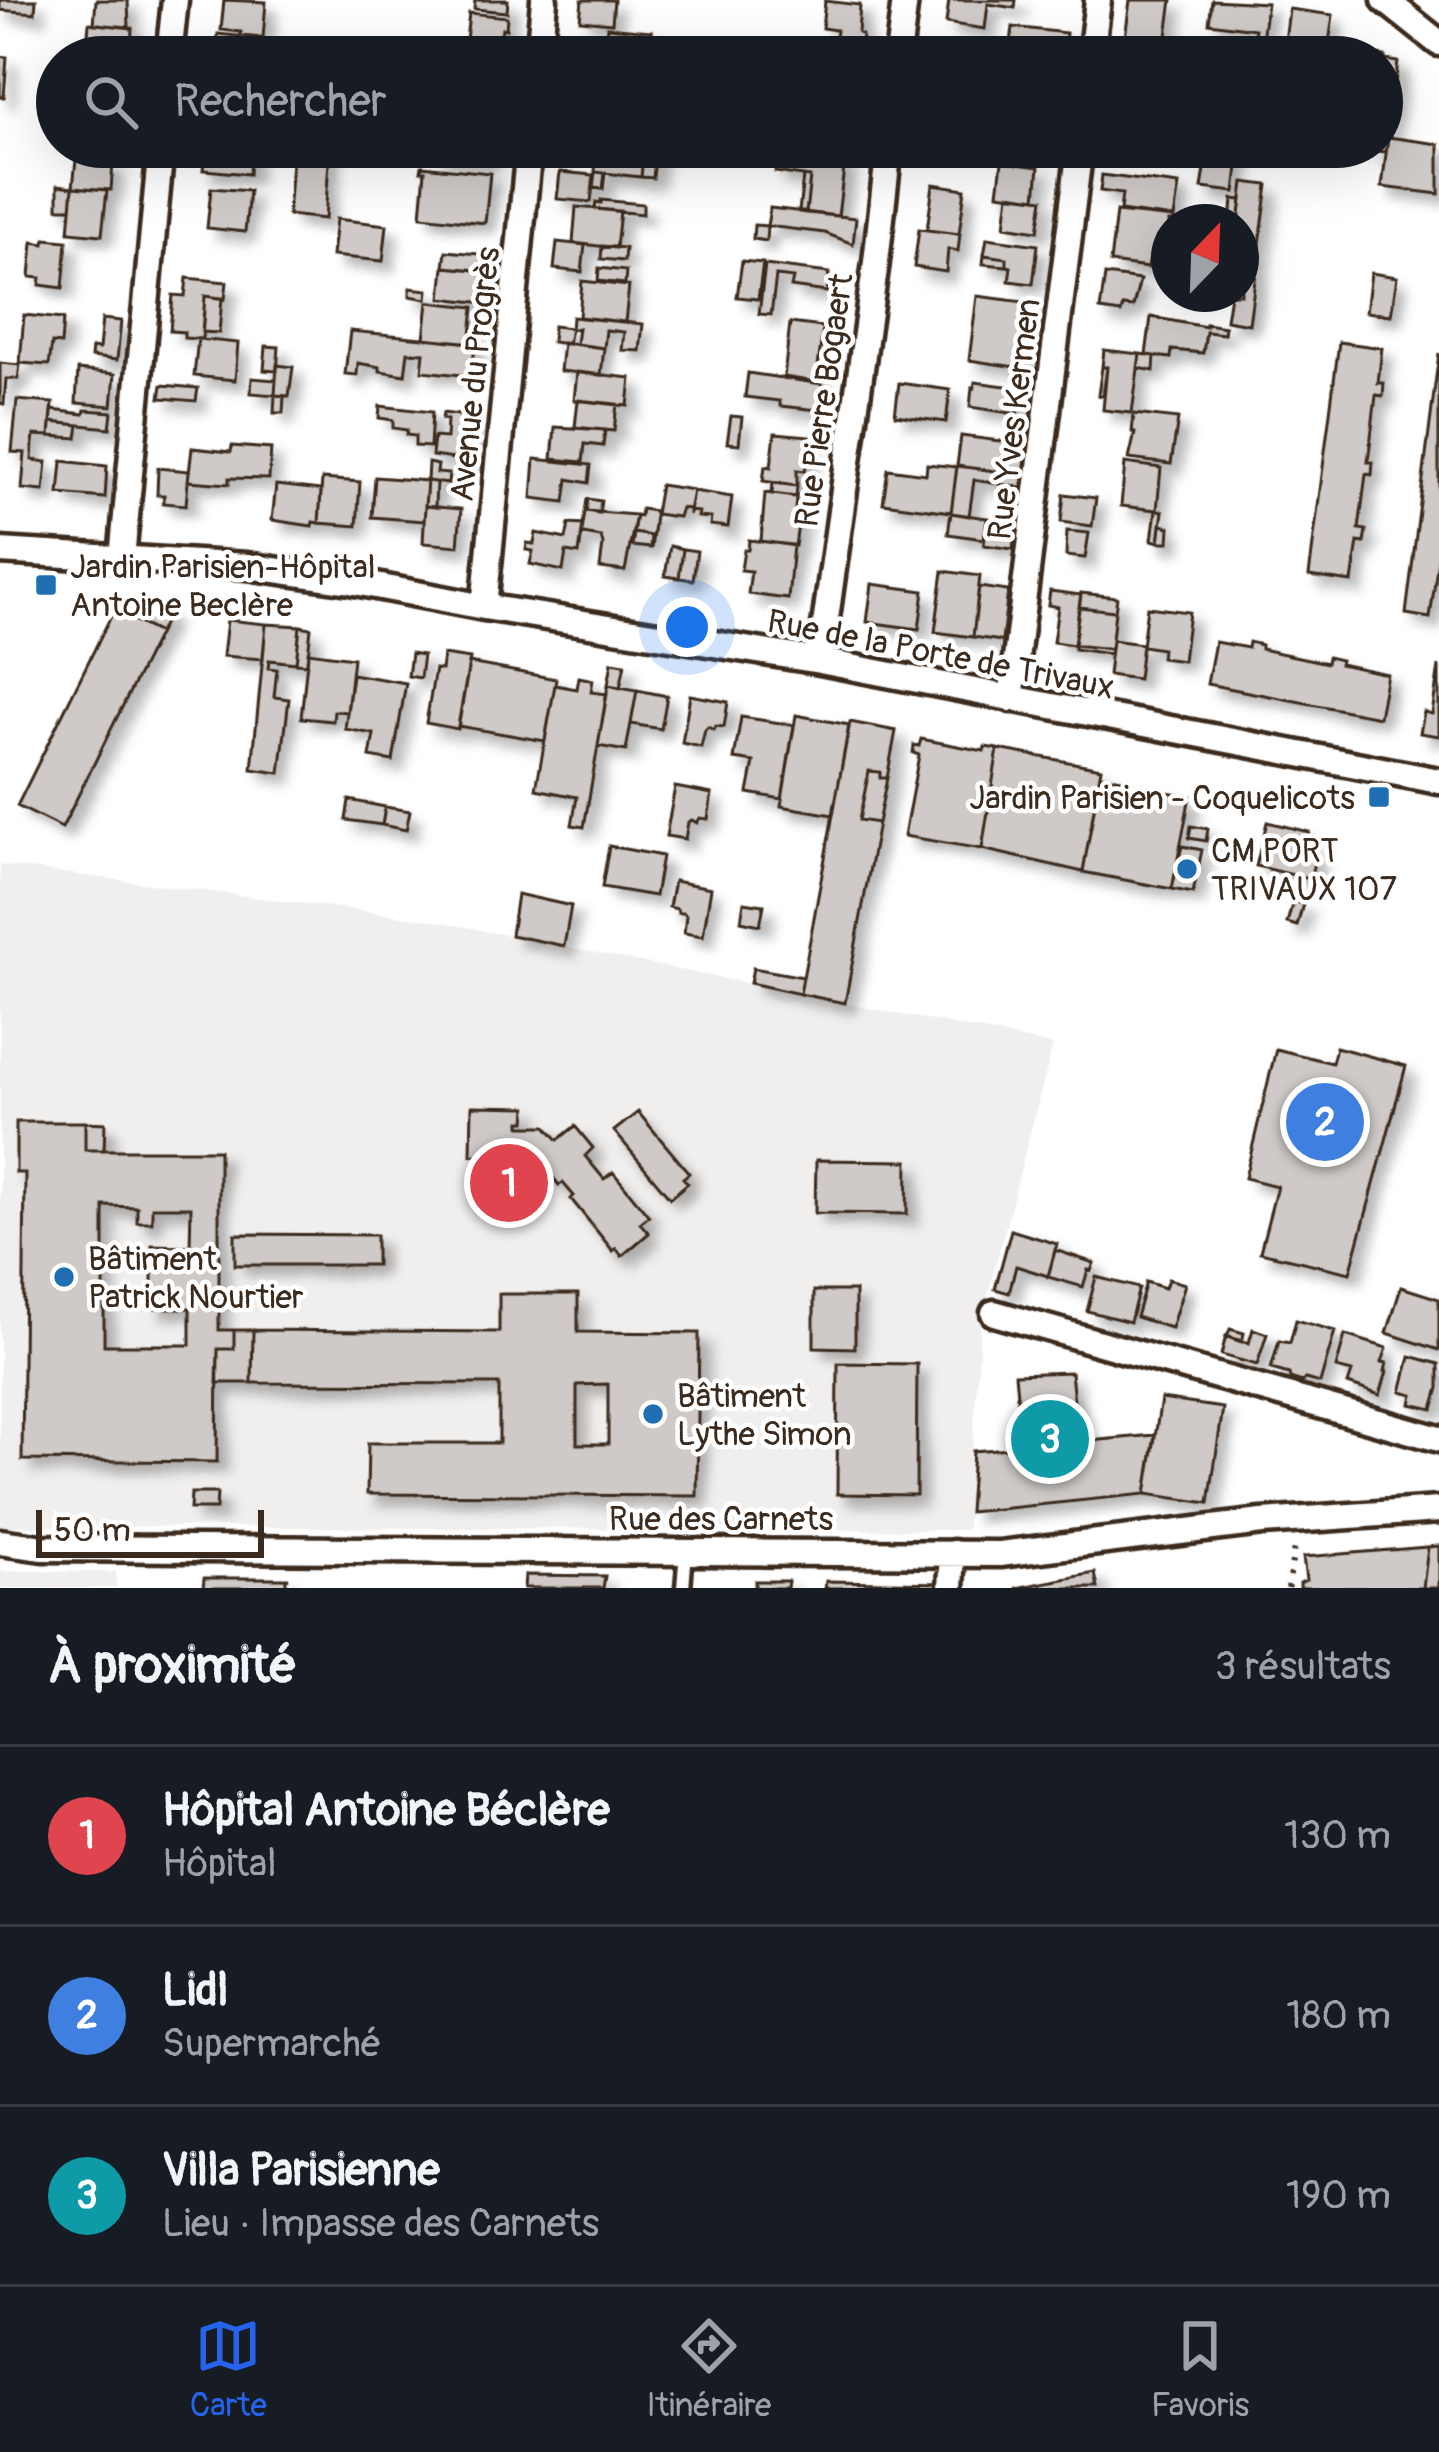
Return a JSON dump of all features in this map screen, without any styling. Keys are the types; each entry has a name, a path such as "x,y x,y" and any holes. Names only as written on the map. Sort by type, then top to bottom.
{"street":[{"path":"171,36 175,0"},
{"path":"540,36 544,0"},
{"path":"900,36 904,0"},
{"path":"1094,36 1099,0"},
{"path":"1385,0 1439,43"},
{"path":"122,557 159,168"},
{"name":"Avenue du Progrès","path":"484,607 528,168"},
{"name":"Rue Pierre Bogaert","path":"820,661 887,168"},
{"name":"Rue Yves Kermen","path":"1011,699 1077,168"},
{"name":"Rue de la Porte de Trivaux","path":"0,551 247,566 350,581 820,661 1439,781"},
{"path":"994,1313 1439,1439"},
{"name":"Rue des Carnets","path":"0,1542 44,1548 1000,1554 1299,1520 1439,1510"},
{"path":"951,1588 953,1553"}],"lane":[{"path":"683,1588 686,1551"}],"path":[{"path":"1288,1588 1299,1520"}],"shaded area":[{"path":"0,865 426,919 1053,1045 981,1321 967,1530 0,1526"},
{"path":"0,1571 116,1572 116,1588 0,1588"}],"building":[{"path":"0,0 36,0 35,13 0,10"},
{"path":"96,0 128,0 129,27 94,24"},
{"path":"224,0 266,2 263,36 221,30"},
{"path":"475,0 508,0 507,12 474,9"},
{"path":"582,0 614,0 612,23 580,20"},
{"path":"949,0 1016,0 1015,8 988,4 985,29 946,23"},
{"path":"1130,0 1172,0 1167,36 1125,36"},
{"path":"1212,0 1267,3 1262,36 1254,36 1255,29 1209,23"},
{"path":"825,1 860,5 858,33 862,36 835,36 836,30 822,28"},
{"path":"1289,9 1333,15 1330,36 1286,36"},
{"path":"469,13 507,17 501,34 505,36 466,36"},
{"path":"89,23 132,28 132,36 88,36"},
{"path":"607,27 652,31 651,36 606,36"},
{"path":"1013,27 1066,33 1066,36 1012,36"},
{"path":"0,56 7,57 4,97 0,97"},
{"path":"1403,139 1439,144 1439,194 1382,187 1384,168 1403,168"},
{"path":"75,168 113,168 111,190 73,187"},
{"path":"203,168 249,168 249,174"},
{"path":"291,168 329,168 325,219 288,215"},
{"path":"441,168 490,173 485,223 421,216 425,171 421,171"},
{"path":"595,168 642,168 641,177 595,172"},
{"path":"642,168 654,168 653,178 641,177"},
{"path":"775,168 844,168 838,216 806,213 810,177 775,172"},
{"path":"1001,168 1039,168 1036,198 998,193"},
{"path":"1199,168 1238,168 1235,192 1202,188 1205,169"},
{"path":"560,172 594,175 591,202 557,199"},
{"path":"595,172 605,173 603,189 593,188"},
{"path":"1102,175 1179,185 1176,204 1151,204 1151,215 1120,211 1122,194 1100,191"},
{"path":"803,176 810,177 806,213 799,212"},
{"path":"1244,182 1268,185 1259,251 1259,204 1241,204"},
{"path":"933,184 965,189 959,234 927,230"},
{"path":"58,185 73,187 71,208 58,208"},
{"path":"73,187 107,190 102,235 69,232"},
{"path":"211,188 249,191 245,232 207,228"},
{"path":"1009,194 1043,199 1038,231 1005,226"},
{"path":"601,200 643,204 643,214 595,209"},
{"path":"576,207 620,211 616,248 573,243"},
{"path":"770,208 856,218 853,244 825,233 767,226"},
{"path":"1116,212 1151,216 1148,268 1110,263"},
{"path":"336,219 387,225 383,261 332,256"},
{"path":"754,225 767,226 766,241 753,239"},
{"path":"919,229 960,234 958,251 948,249 946,272 914,267"},
{"path":"987,238 1038,245 1033,284 1009,281 1007,258 984,255"},
{"path":"45,239 67,241 63,288 40,285 41,278 30,277 33,242 44,244"},
{"path":"557,242 585,245 582,272 554,269"},
{"path":"602,246 625,248 624,261 601,259"},
{"path":"446,251 491,255 490,271 444,267"},
{"path":"984,255 1007,258 1007,266 983,264"},
{"path":"742,261 763,263 758,299 737,297"},
{"path":"765,265 829,273 827,292 791,287 793,278 776,276 771,315 759,314"},
{"path":"444,267 485,271 489,276 486,303 441,298"},
{"path":"599,268 626,271 625,284 598,281"},
{"path":"1371,273 1397,277 1391,315 1366,312"},
{"path":"1105,275 1140,280 1133,307 1123,306 1121,313 1100,310"},
{"path":"187,278 227,282 225,299 205,296 202,339 170,331 173,295 185,296"},
{"path":"582,281 629,286 625,322 579,317"},
{"path":"410,288 428,290 427,299 410,296"},
{"path":"205,296 222,298 219,333 202,332"},
{"path":"977,296 1032,303 1022,368 969,360"},
{"path":"428,302 474,307 470,343 424,338"},
{"path":"1227,312 1251,312 1249,324 1226,320"},
{"path":"24,315 63,319 61,344 52,343 49,365 20,363"},
{"path":"572,317 643,324 640,351 622,350 624,332 606,330 604,348 576,344 578,328 571,330"},
{"path":"1151,317 1225,327 1224,334 1206,332 1203,353 1172,350 1171,358 1146,355"},
{"path":"102,319 121,321 117,360 91,357 92,348 99,349"},
{"path":"790,323 823,327 816,382 784,377"},
{"path":"553,326 571,328 568,344 552,342"},
{"path":"350,331 475,343 472,376 422,371 424,353 408,352 405,375 358,363 357,375 345,374"},
{"path":"198,339 238,343 235,380 194,376"},
{"path":"1339,342 1382,348 1378,383 1384,383 1383,396 1376,395 1368,462 1373,462 1372,475 1366,474 1359,529 1366,530 1364,543 1358,542 1352,582 1309,576"},
{"path":"563,343 604,348 601,375 560,371"},
{"path":"266,346 279,347 277,371 264,370"},
{"path":"1104,350 1140,354 1132,413 1103,410"},
{"path":"1439,353 1439,553 1430,618 1406,614"},
{"path":"1140,354 1155,356 1154,371 1138,368"},
{"path":"0,363 20,365 18,379 6,379 4,404 0,403"},
{"path":"277,365 293,367 289,396 275,395"},
{"path":"1102,367 1107,367 1103,396 1098,395"},
{"path":"78,370 115,374 112,406 76,403"},
{"path":"577,372 631,378 628,406 574,400"},
{"path":"748,373 822,384 819,410 745,397"},
{"path":"252,378 276,380 275,395 251,393"},
{"path":"975,382 1021,388 1017,414 970,407"},
{"path":"899,383 950,390 946,422 895,415"},
{"path":"162,385 198,388 196,401 160,398"},
{"path":"275,395 284,396 283,413 274,413"},
{"path":"17,400 53,403 50,436 34,435 33,443 32,460 47,462 44,491 22,489 25,453 12,452"},
{"path":"578,400 617,404 614,431 575,427"},
{"path":"380,406 432,412 430,447 415,446 415,436 393,428 393,420 379,418"},
{"path":"52,410 112,412 110,428 51,422"},
{"path":"443,413 474,417 469,461 432,456 434,437 446,438"},
{"path":"1134,414 1178,419 1171,464 1129,459"},
{"path":"731,416 742,417 739,444 727,443"},
{"path":"51,422 79,425 77,438 50,436"},
{"path":"555,427 605,430 603,446 585,444 583,462 552,459"},
{"path":"775,433 810,436 805,471 797,470 797,486 763,481 765,466 771,467"},
{"path":"961,436 1031,445 1026,475 957,466"},
{"path":"232,446 271,449 269,479 229,478 229,484 188,481 192,448 231,452"},
{"path":"535,459 591,465 589,483 568,479 565,502 532,498"},
{"path":"62,461 107,466 105,498 59,494"},
{"path":"428,463 438,465 437,473 449,474 448,484 427,481"},
{"path":"1125,463 1161,468 1157,510 1121,506"},
{"path":"927,464 957,467 951,512 883,503 888,469 926,474"},
{"path":"957,466 1026,475 1024,488 974,480 969,516 951,513"},
{"path":"158,468 189,471 186,505 163,503 164,495 157,495"},
{"path":"375,477 427,481 424,521 372,517"},
{"path":"322,479 360,482 357,526 319,523"},
{"path":"427,481 436,482 435,507 425,506"},
{"path":"773,483 797,486 796,497 772,494"},
{"path":"276,485 321,490 319,523 272,520"},
{"path":"660,485 693,490 689,515 689,509 681,508 678,517 655,514"},
{"path":"693,491 732,497 728,527 710,525 711,518 689,511"},
{"path":"765,493 796,497 795,510 800,510 795,546 761,541"},
{"path":"1064,494 1096,498 1092,526 1061,522"},
{"path":"587,499 586,511 636,515 625,571 600,568 601,537 583,534 581,538"},
{"path":"588,499 601,501 599,513 586,511"},
{"path":"425,506 461,509 458,546 423,543"},
{"path":"656,507 651,549 651,536 634,533 631,546 636,515 640,516 641,509 655,511"},
{"path":"1156,510 1163,511 1159,542 1152,540"},
{"path":"951,513 987,518 984,539 948,534"},
{"path":"987,518 1016,522 1013,549 984,545"},
{"path":"569,524 583,525 579,554 566,552 563,571 530,564 533,551 526,550 527,543 534,544 536,533 566,539"},
{"path":"1161,525 1170,527 1169,542 1159,542"},
{"path":"1067,531 1089,533 1085,558 1066,556"},
{"path":"634,533 651,536 650,548 632,546"},
{"path":"749,540 793,545 788,599 748,594 751,571 741,570"},
{"path":"670,546 683,549 679,578 665,576"},
{"path":"683,549 697,551 693,580 679,578"},
{"path":"943,571 980,576 973,637 935,632"},
{"path":"872,584 924,591 919,629 867,622"},
{"path":"979,587 1008,591 1002,641 973,637"},
{"path":"1050,591 1081,595 1074,645 1053,642 1058,607 1048,605"},
{"path":"1081,593 1117,597 1115,611 1079,607"},
{"path":"148,604 168,614 159,633 139,623"},
{"path":"1079,607 1115,611 1111,649 1074,645"},
{"path":"1147,607 1189,612 1183,661 1161,658 1162,649 1142,646"},
{"path":"114,610 159,633 62,828 17,806"},
{"path":"227,620 266,624 263,659 223,656"},
{"path":"266,624 300,626 296,663 269,660 268,668 277,669 274,697 289,699 280,773 252,769"},
{"path":"300,626 311,628 307,664 296,663"},
{"path":"1112,640 1142,644 1138,679 1108,675"},
{"path":"1215,642 1248,648 1249,642 1261,649 1327,663 1328,657 1387,674 1379,717 1207,684"},
{"path":"1074,645 1111,649 1110,654 1074,649"},
{"path":"308,652 353,658 347,712 334,711 333,721 301,718"},
{"path":"411,653 423,655 420,678 408,676"},
{"path":"443,655 470,659 458,729 426,723 435,669 441,670"},
{"path":"612,662 625,664 620,688 608,685"},
{"path":"469,663 556,679 545,741 458,726"},
{"path":"1439,666 1439,736 1420,733 1424,712 1432,714"},
{"path":"352,674 406,683 393,761 370,757 374,734 345,729"},
{"path":"579,677 593,680 591,692 607,694 584,827 572,825 577,797 536,789 555,685 577,689"},
{"path":"608,685 637,690 626,751 598,746"},
{"path":"637,690 667,696 661,729 631,724"},
{"path":"690,695 728,702 724,727 708,727 701,747 682,743"},
{"path":"796,715 849,725 833,815 781,806"},
{"path":"741,717 794,725 782,799 748,793 754,762 734,759"},
{"path":"850,722 896,731 887,778 869,771 859,820 878,823 845,1003 800,994"},
{"path":"921,739 984,751 985,747 998,749 982,849 904,836 919,755 913,753 914,745 919,746"},
{"path":"998,749 1101,768 1083,872 982,849"},
{"path":"869,771 887,778 878,823 859,820"},
{"path":"1100,775 1127,780 1126,785 1190,796 1172,889 1083,872"},
{"path":"675,787 712,794 708,819 688,822 685,839 666,836"},
{"path":"349,800 385,807 382,825 346,820"},
{"path":"385,807 410,811 406,830 382,825"},
{"path":"1267,822 1309,832 1305,851 1316,854 1310,879 1256,866"},
{"path":"1191,826 1208,829 1206,841 1189,838"},
{"path":"609,846 662,856 655,896 602,887"},
{"name":"CM PORT TRIVAUX 107","path":"1182,846 1202,850 1193,893 1172,889"},
{"path":"674,881 711,888 703,936 684,933 686,916 669,907"},
{"path":"517,894 571,906 564,946 511,935"},
{"path":"1293,901 1303,904 1297,926 1287,923"},
{"path":"744,902 764,905 760,925 741,921"},
{"path":"753,968 803,977 800,994 750,983"},
{"path":"1336,1047 1406,1066 1350,1273 1260,1252 1277,1186 1245,1178 1276,1049 1332,1063"},
{"path":"472,1106 527,1107 521,1126 546,1126 558,1140 575,1126 593,1148 585,1156 604,1179 613,1172 649,1216 640,1223 649,1233 622,1256 616,1248 613,1251 571,1199 574,1196 537,1158 542,1153 536,1146 513,1146 501,1156 471,1155"},
{"path":"638,1112 689,1173 683,1178 688,1183 670,1198 614,1131"},
{"name":"Bâtiment Patrick Nourtier","path":"16,1122 85,1122 85,1150 219,1150 219,1330 234,1330 234,1349 218,1349 217,1462 22,1460 25,1173 16,1173","holes":["104,1206 137,1207 137,1222 152,1222 152,1207 191,1207 190,1246 152,1245 152,1308 190,1308 190,1345 104,1345"]},
{"path":"85,1122 105,1123 104,1150 85,1150"},
{"path":"816,1160 908,1161 907,1214 815,1213"},
{"path":"1011,1230 1057,1244 1048,1276 1016,1266 1009,1293 995,1289"},
{"path":"235,1234 376,1235 376,1265 235,1265"},
{"path":"1055,1250 1094,1263 1083,1287 1048,1277"},
{"path":"1096,1277 1139,1288 1130,1322 1087,1311"},
{"path":"1168,1279 1185,1284 1171,1328 1136,1317 1146,1282 1165,1288"},
{"path":"1401,1287 1439,1299 1439,1350 1387,1333"},
{"path":"814,1291 855,1291 855,1348 814,1347"},
{"name":"Bâtiment Lythe Simon","path":"499,1294 578,1294 578,1332 699,1333 697,1496 367,1494 368,1443 499,1443 499,1384 252,1383 253,1330 499,1332","holes":["608,1384 608,1444 577,1444 577,1385"]},
{"path":"1296,1320 1335,1331 1320,1383 1302,1382 1271,1369 1279,1341 1290,1343"},
{"path":"1230,1329 1244,1333 1242,1342 1227,1337"},
{"path":"1253,1329 1267,1334 1257,1365 1221,1355 1226,1336 1249,1343"},
{"path":"234,1330 253,1330 252,1383 217,1383 218,1349 234,1349"},
{"path":"1345,1335 1387,1348 1380,1395 1348,1384 1352,1372 1336,1368"},
{"path":"1410,1356 1439,1364 1433,1409 1411,1404 1413,1395 1401,1392"},
{"path":"838,1363 917,1364 916,1495 837,1494"},
{"path":"1071,1372 1078,1442 1155,1435 1146,1494 969,1512 973,1451 1022,1447 1015,1374"},
{"path":"1161,1399 1223,1408 1209,1503 1146,1494"},
{"path":"191,1493 217,1493 216,1509 190,1509"},
{"path":"1439,1546 1439,1588 1423,1588 1428,1547"},
{"path":"1428,1547 1423,1588 1300,1588 1306,1580 1303,1557"},
{"path":"1095,1573 1098,1588 1016,1588"},
{"path":"525,1575 605,1576 603,1588 524,1588"},
{"path":"204,1578 289,1578 286,1588 203,1588"},
{"path":"755,1581 788,1581 787,1588 755,1588"},
{"path":"826,1581 946,1583 945,1588 825,1588"}],"place":[{"name":"Jardin Parisien-Hôpital Antoine Beclère","path":"46,585"},
{"name":"Jardin Parisien - Coquelicots","path":"1379,797"},
{"name":"CM PORT TRIVAUX 107","path":"1187,869"},
{"name":"Lidl","path":"1325,1122"},
{"name":"Hôpital Antoine Béclère","path":"509,1183"},
{"name":"Bâtiment Patrick Nourtier","path":"64,1277"},
{"name":"Bâtiment Lythe Simon","path":"653,1414"},
{"name":"Villa Parisienne","path":"1050,1439"}]}
